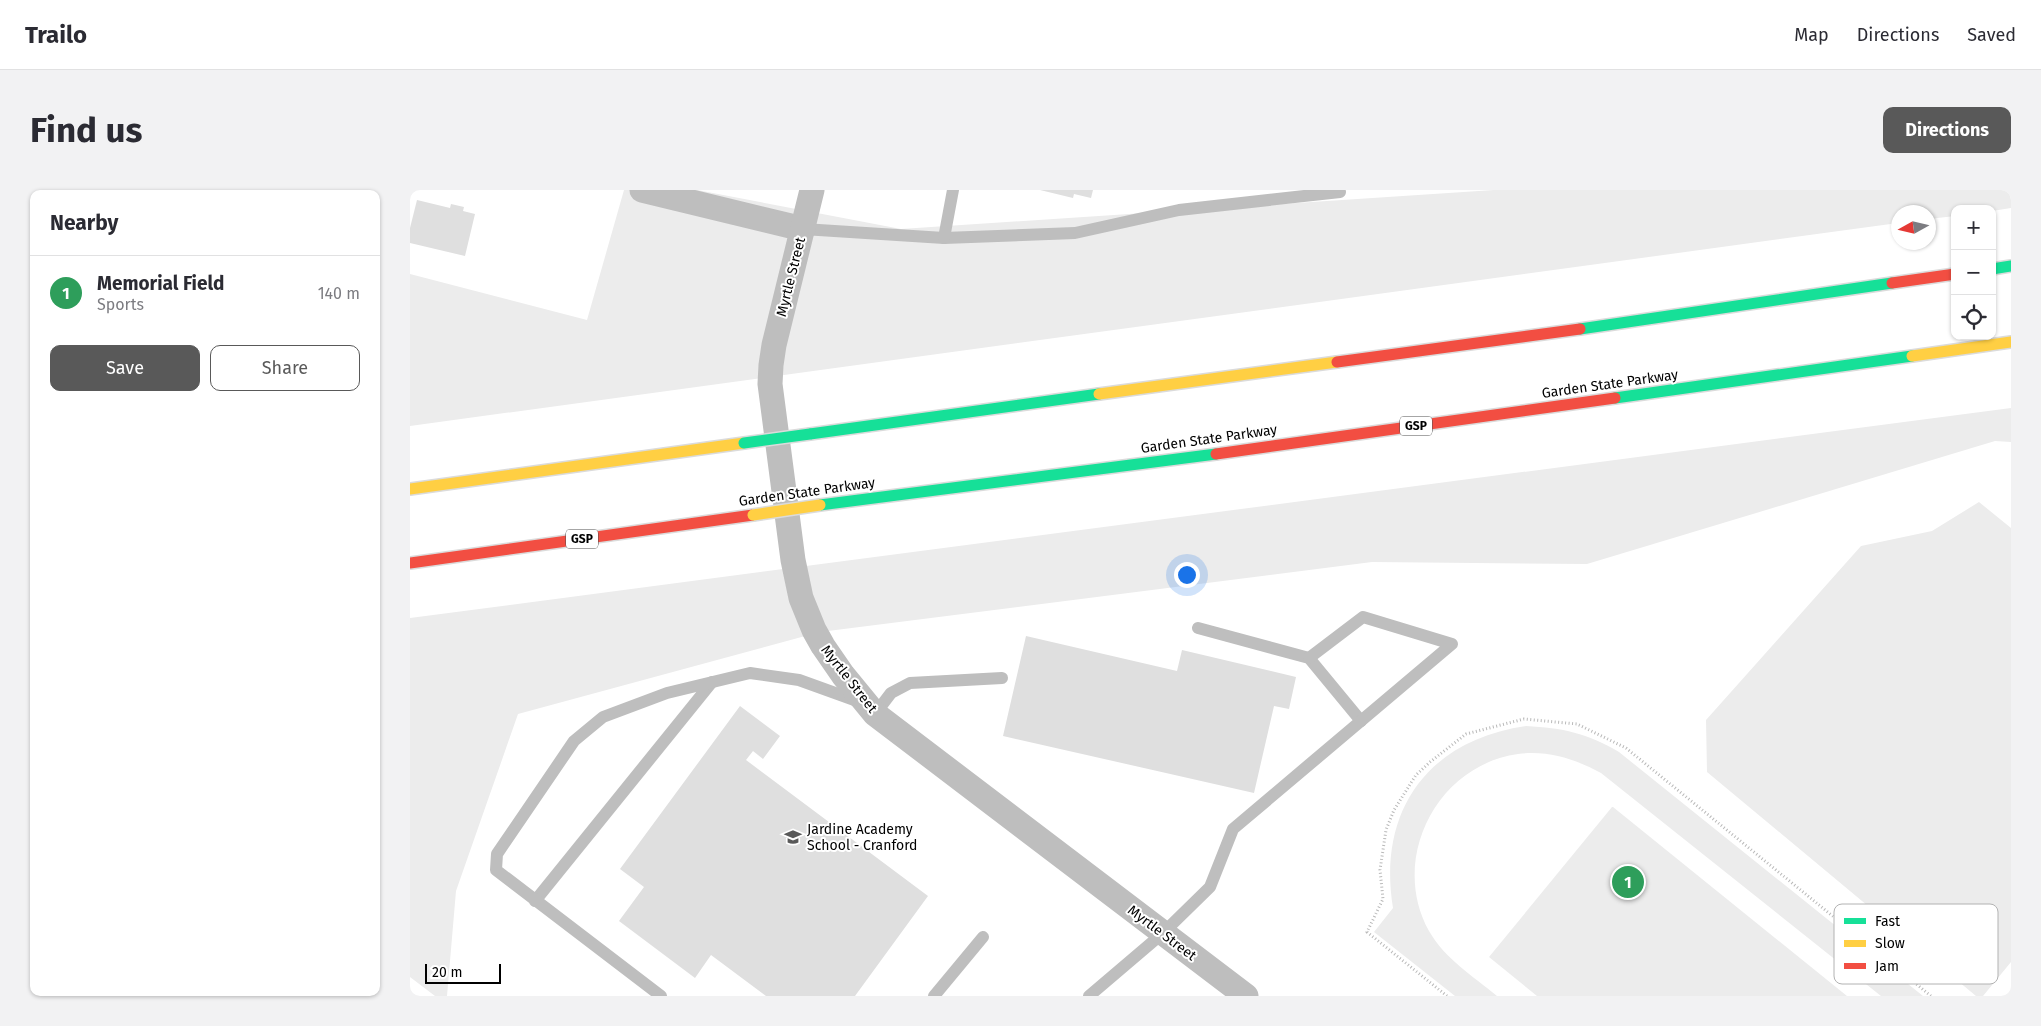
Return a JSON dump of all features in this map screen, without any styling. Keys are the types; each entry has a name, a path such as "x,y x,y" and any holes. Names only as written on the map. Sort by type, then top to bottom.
{"highway":[{"path":"1996,268 2011,266"},
{"path":"410,489 1561,331 1951,275"},
{"name":"Garden State Parkway","path":"410,563 820,505 1214,454 2011,342"}],"street":[{"path":"642,190 803,229"},
{"name":"Myrtle Street","path":"812,190 771,365 772,400 793,560 802,598 814,630 843,675 871,709 1246,996"}],"lane":[{"path":"944,238 953,190"},
{"path":"803,229 944,238 1075,233 1179,210 1340,192"},
{"path":"1089,996 1164,934 1210,887 1233,829 1452,644 1363,617 1309,658"},
{"path":"1198,628 1309,658 1361,721"},
{"path":"661,996 496,870 497,854 574,741 603,717 667,693 750,673 799,680 871,709 891,693 910,683 1002,678"},
{"path":"535,901 712,682"},
{"path":"934,996 983,937"}],"path":[{"path":"1447,996 1367,932 1383,899 1380,870 1386,830 1403,794 1416,775 1430,762 1466,734 1524,719 1577,724 1626,748 1834,917"},
{"path":"1916,984 1931,996"}],"shaded area":[{"path":"624,190 697,190 901,229 1494,190 2011,190 2011,208 1996,210 1996,205 1951,205 1951,216 1936,218 1936,205 1891,205 1891,224 410,426 410,274 587,320"},
{"path":"2011,408 2011,442 1995,441 1587,564 1372,562 820,632 518,714 456,891 447,996 435,996 410,977 410,618"},
{"path":"1979,502 2011,528 2011,962 1998,978 1998,904 1866,904 1707,772 1706,720 1861,546 1932,531"},
{"path":"1526,726 1552,728 1585,736 1619,752 1834,925 1834,959 1601,773 1561,757 1540,753 1518,754 1489,762 1464,776 1444,796 1428,820 1418,846 1415,875 1418,903 1429,931 1451,959 1497,996 1455,996 1374,932 1393,908 1390,873 1393,841 1402,811 1417,786 1437,764 1462,747 1491,734"},
{"path":"1612,807 1847,996 1537,996 1489,957"},
{"path":"1866,984 1908,984 1923,996 1881,996"},
{"path":"1962,984 1993,984 1983,996 1976,996"}],"building":[{"path":"1040,190 1093,190 1091,198 1074,194 1073,198"},
{"path":"417,200 450,208 451,204 464,207 463,211 475,214 465,256 410,243 410,228"},
{"path":"1026,636 1177,671 1182,650 1296,677 1289,709 1274,706 1254,793 1003,736"},
{"path":"740,706 780,736 763,759 753,751 746,760 928,896 855,996 766,996 711,955 695,978 619,921 644,887 620,869"}],"traffic: fast":[{"path":"1996,268 2011,266"},
{"path":"1580,329 1892,283"},
{"path":"1615,398 1912,356"},
{"path":"810,434 1099,394"},
{"path":"744,443 810,434"},
{"path":"820,505 1216,454"}],"traffic: slow":[{"path":"1912,356 2011,342"},
{"path":"1099,394 1337,362"},
{"path":"410,489 744,443"},
{"path":"753,515 820,505"}],"traffic: jam":[{"path":"1892,283 1951,275"},
{"path":"1337,362 1580,329"},
{"path":"1216,454 1615,398"},
{"path":"410,563 753,515"}],"place":[{"name":"Jardine Academy School - Cranford","path":"793,837"},
{"name":"Memorial Field","path":"1628,882"}]}
